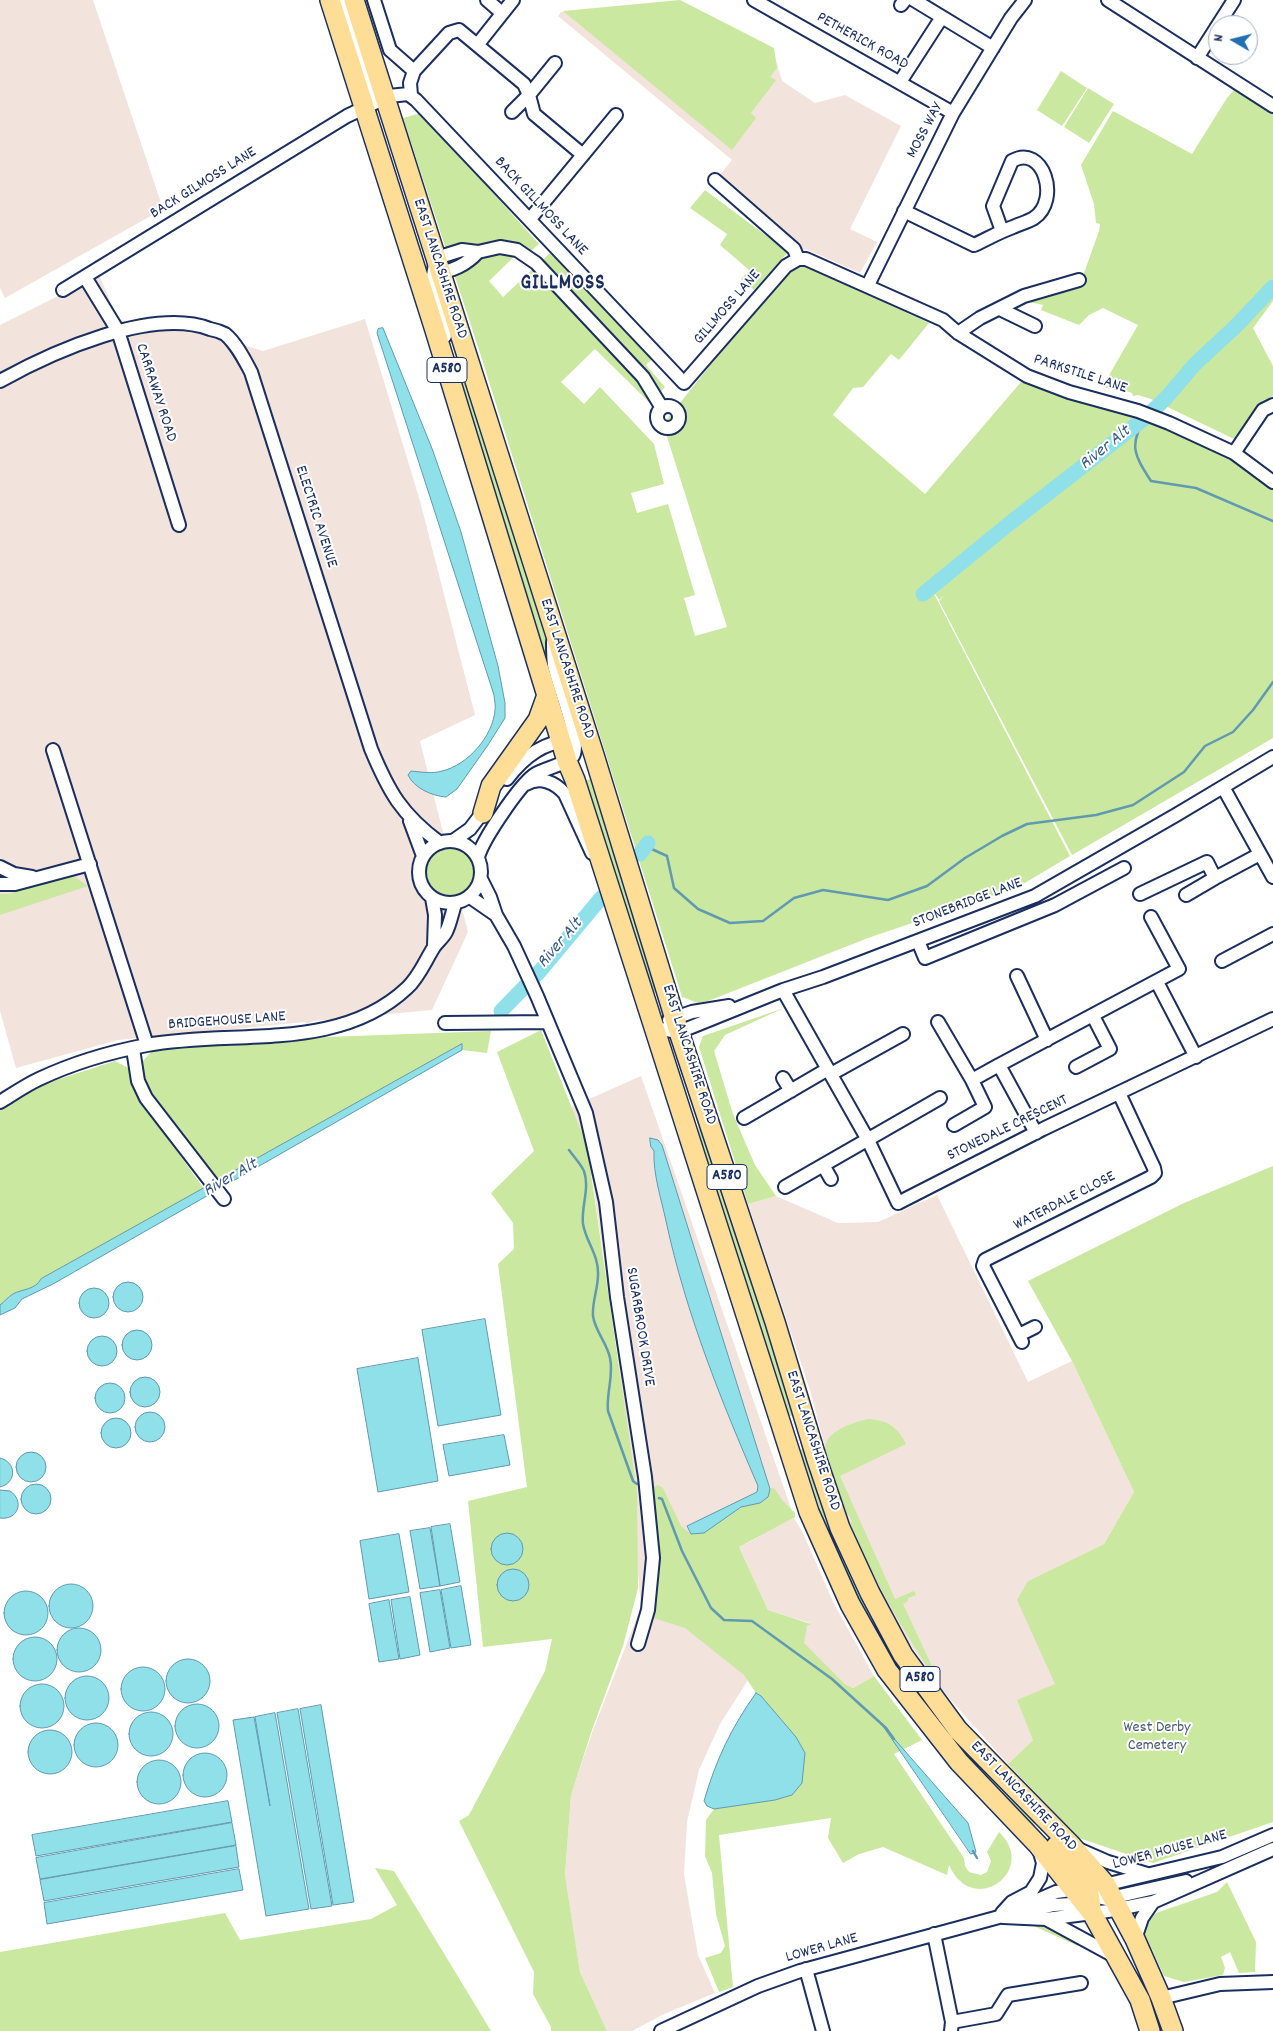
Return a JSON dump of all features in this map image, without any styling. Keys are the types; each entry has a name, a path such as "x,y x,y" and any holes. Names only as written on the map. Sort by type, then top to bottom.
{"highway":[{"name":"EAST LANCASHIRE ROAD","path":"330,0 547,695 568,742 567,761 809,1512 850,1604 887,1670 959,1762 1038,1845 1098,1900 1135,1939 1161,1998 1173,2031"},
{"name":"EAST LANCASHIRE ROAD","path":"354,0 436,268 594,755 677,1024 775,1322 840,1528 870,1593 903,1655 958,1730 1072,1846 1098,1900 1116,1957 1140,2000 1151,2031"},
{"path":"483,813 491,786 538,720 547,695"},
{"path":"958,1730 974,1758 1037,1822 1098,1900 1150,2004 1151,2031"}],"street":[{"path":"345,0 371,93 370,100 364,107"},
{"path":"374,0 390,50 414,71"},
{"path":"487,0 502,13"},
{"path":"478,44 513,0"},
{"name":"PETHERICK ROAD","path":"754,0 953,113"},
{"path":"914,0 992,48"},
{"name":"MOSS WAY","path":"868,285 953,113 1011,18 1025,0"},
{"path":"1108,0 1273,106"},
{"path":"1197,58 1234,0"},
{"path":"900,82 942,17"},
{"path":"385,98 398,94 411,95 410,82 414,71 449,33 460,30 524,84 534,114 583,155"},
{"path":"512,112 529,95 555,63"},
{"name":"BACK GILLMOSS LANE","path":"411,95 684,383"},
{"name":"BACK GILMOSS LANE","path":"62,290 315,135 364,107 385,98"},
{"path":"530,219 616,115"},
{"path":"904,211 974,245 1035,218 1046,202 1048,184 1042,167 1027,157 1019,157 1012,161 993,206 1002,231"},
{"path":"716,180 794,249 797,252 798,259"},
{"path":"458,406 446,339 433,290 436,268 443,256 462,250 478,252 500,247 517,250 528,256 643,377 662,408"},
{"path":"411,259 436,268"},
{"name":"PARKSTILE LANE","path":"798,259 810,260 943,320 958,333 1027,376 1069,392 1138,411 1234,453 1273,482"},
{"name":"GILLMOSS LANE","path":"684,383 786,266 798,259"},
{"name":"CARRAWAY ROAD","path":"85,277 118,331 179,525"},
{"path":"958,333 980,318 1024,296 1079,280"},
{"path":"1000,309 1035,326"},
{"name":"ELECTRIC AVENUE","path":"0,381 33,363 118,331 184,322 224,334 240,353 251,372 371,749 387,787 407,814 440,843"},
{"path":"1234,453 1263,410 1273,405"},
{"path":"553,629 554,663 568,742"},
{"path":"453,841 470,829 522,760 536,750 568,742 587,748 594,755"},
{"path":"53,750 147,1045"},
{"name":"STONEBRIDGE LANE","path":"677,1024 749,1004 918,941 1048,889 1273,757"},
{"path":"478,857 484,841 523,786 541,771 567,761"},
{"path":"523,786 542,780 558,786 564,794 586,844 604,874"},
{"path":"1223,787 1273,877"},
{"name":"ELECTRIC AVENUE","path":"407,814 423,856"},
{"path":"453,841 472,849 481,864 481,880 477,889 470,897 455,904 443,903 432,898 426,892 420,879 419,871 423,856 430,848 440,843 453,841"},
{"path":"1186,895 1260,854"},
{"path":"1140,894 1207,862 1215,878"},
{"path":"0,884 15,884 90,864"},
{"path":"0,867 14,874 37,878"},
{"path":"918,941 926,958 1055,905 1124,868"},
{"path":"481,880 490,897 496,915"},
{"path":"1048,889 1055,905"},
{"path":"470,897 496,915"},
{"name":"BRIDGEHOUSE LANE","path":"432,898 435,915 434,946"},
{"name":"BRIDGEHOUSE LANE","path":"0,1102 37,1080 77,1063 147,1045 191,1040 318,1032 352,1022 381,1009 408,987 426,962 434,946 446,934 455,904"},
{"name":"SUGARBROOK DRIVE","path":"496,915 514,946 586,1113 606,1202 617,1297 645,1477 653,1558 648,1610 638,1644"},
{"path":"972,1080 1179,969 1151,917"},
{"path":"1222,962 1273,934"},
{"path":"1017,976 1047,1040"},
{"path":"1157,982 1196,1057"},
{"name":"STONEDALE CRESCENT","path":"783,990 868,1140 898,1203 1273,1019"},
{"path":"1076,1067 1110,1049 1093,1016"},
{"path":"445,1023 459,1017 548,1022"},
{"path":"938,1022 972,1080 985,1107 954,1125"},
{"path":"654,1028 677,1024"},
{"path":"744,1118 791,1091 903,1034"},
{"path":"133,1049 138,1081 146,1098 224,1199"},
{"path":"999,1065 1036,1134"},
{"path":"783,1078 791,1091"},
{"name":"WATERDALE CLOSE","path":"1035,1327 1021,1338 983,1266 985,1260 1151,1177 1155,1173 1118,1094"},
{"path":"785,1187 940,1098"},
{"path":"823,1165 831,1179"},
{"name":"LOWER HOUSE LANE","path":"1098,1900 1152,1874 1222,1857 1273,1835"},
{"path":"999,1917 1012,1902 1031,1892 1040,1878 1043,1863 1038,1845"},
{"path":"1072,1846 1108,1862 1152,1874"},
{"name":"LOWER HOUSE LANE","path":"1098,1900 1153,1902 1273,1849"},
{"path":"999,1917 1054,1905 1098,1900 1224,1871"},
{"name":"LOWER LANE","path":"661,2031 758,1986 806,1969 999,1917 1056,1892 1098,1900"},
{"name":"LOWER LANE","path":"999,1917 1046,1918 1098,1900"},
{"path":"1135,1939 1142,1918 1153,1902"},
{"path":"1046,1918 1116,1957"},
{"path":"934,1934 948,2028 996,2014 1008,1995 1082,1983"},
{"path":"806,1969 823,2031"},
{"path":"1161,1998 1220,1984 1273,1982"}],"shaded area":[{"path":"0,0 93,0 163,209 5,298 0,288"},
{"path":"678,5 774,54 782,81 815,103 845,95 901,126 850,229 877,242 860,273 806,249 805,251 715,181 732,160 558,16 561,12"},
{"path":"100,277 118,319 128,322 186,316 227,329 240,344 263,351 365,319 420,501 475,715 420,741 468,932 432,1010 314,1021 306,1024 305,1022 118,1040 16,1068 0,1011 0,325"},
{"path":"641,1076 795,1520 802,1531 834,1604 874,1676 853,1688 845,1684 803,1643 807,1626 810,1623 768,1610 739,1547 765,1534 693,1567 750,1677 720,1724 699,1770 687,1822 684,1874 698,1955 715,1993 664,2014 632,2031 607,2031 580,1972 565,1876 571,1794 593,1730 641,1607 618,1356 592,1177 571,1107"},
{"path":"937,1195 1028,1382 1072,1361 1134,1492 1104,1544 1028,1581 1055,1684 1033,1740 1008,1764 940,1688 905,1637 863,1561 834,1482 810,1390 748,1204 776,1196 838,1223 878,1222"}],"green space":[{"path":"680,0 774,48 777,68 770,77 776,80 751,113 756,118 732,150 563,11"},
{"path":"1061,71 1087,88 1062,126 1037,110"},
{"path":"1238,85 1273,106 1273,301 1253,328 1273,366 1273,396 1262,401 1234,439 1151,399 1138,395 1133,396 1132,393 1110,386 1109,389 1105,387 1106,385 1104,384 1138,325 1103,308 1089,315 1079,325 1041,310 1043,305 1016,299 1083,276 1100,224 1096,223 1094,204 1081,165 1113,111 1192,154 1227,98"},
{"path":"1088,88 1114,104 1089,143 1064,127"},
{"path":"421,113 539,244 523,258 518,253 489,281 503,297 550,253 652,359 646,365 665,387 650,403 595,349 561,382 584,404 600,387 654,444 664,484 631,493 637,513 668,504 695,595 684,598 695,636 727,627 663,424 745,322 798,263 929,323 899,360 891,354 863,387 853,388 833,415 925,494 1021,382 1158,424 1236,461 1273,489 1273,738 1072,855 939,601 945,595 939,600 930,586 1070,856 1018,887 868,938 708,1001 698,1003 682,997 480,353 403,118"},
{"path":"705,190 788,252 754,290 741,279 749,270 720,245 727,234 690,208"},
{"path":"442,305 548,633 560,713 464,403 458,366"},
{"path":"593,778 660,991 650,994 581,782"},
{"path":"446,847 456,847 469,854 476,867 476,877 469,890 456,897 446,897 437,893 430,886 426,877 426,867 430,858 437,851"},
{"path":"72,875 88,886 0,915 0,894 8,894"},
{"path":"784,1008 725,1035 714,1051 733,1114 755,1165 776,1196 748,1204 699,1047 703,1036"},
{"path":"541,1030 587,1146 637,1492 638,1588 623,1646 592,1730 571,1795 565,1875 580,1972 607,2031 551,2031 551,2027 533,1994 534,1972 459,1821 469,1815 545,1671 552,1639 483,1647 468,1501 527,1487 498,1264 514,1249 513,1223 491,1193 534,1151 497,1052"},
{"path":"491,1031 487,1053 462,1050 462,1045 218,1181 147,1090 142,1075 142,1062 153,1050 187,1045 272,1039"},
{"path":"678,1046 796,1418 783,1413 702,1153 698,1125 674,1048"},
{"path":"115,1061 130,1069 138,1097 204,1189 41,1279 36,1285 16,1292 0,1305 0,1109 41,1085"},
{"name":"West Derby Cemetery","path":"1273,1166 1273,1822 1153,1863 1079,1838 1008,1764 1033,1740 1017,1700 1055,1684 1017,1600 1028,1581 1104,1544 1134,1492 1072,1361 1028,1281 1184,1203"},
{"path":"868,1419 881,1421 891,1426 899,1433 906,1444 840,1476 895,1599 914,1591 916,1595 908,1598 908,1601 903,1604 936,1675 933,1676 877,1582 827,1468 824,1456 825,1444 832,1435 846,1426"},
{"path":"806,1448 820,1492 957,1736 968,1754 1034,1822 1036,1831 942,1735 867,1626 828,1533 800,1450"},
{"path":"658,1485 663,1488 681,1526 691,1534 704,1533 741,1507 760,1503 768,1497 770,1489 774,1488 795,1513 795,1517 739,1547 768,1610 811,1624 807,1626 804,1643 845,1684 853,1688 874,1676 922,1740 894,1754 964,1858 965,1866 969,1872 981,1875 987,1872 991,1861 987,1852 999,1832 1009,1847 1011,1861 1007,1873 998,1883 986,1888 973,1888 960,1881 949,1865 947,1875 883,1847 859,1854 843,1863 828,1838 831,1818 719,1835 733,1987 719,1992 705,1958 721,1953 725,1946 716,1914 712,1873 705,1856 706,1820 714,1809 775,1800 792,1795 805,1753 796,1737 756,1693 744,1675 685,1628 650,1617 650,1488"},
{"path":"375,1868 394,1871 491,2031 0,2031 0,1952 225,1913 240,1940 371,1919 397,1905"},
{"path":"1227,1882 1256,1942 1255,1972 1239,1973 1230,1952 1221,1957 1225,1968 1223,1975 1184,1982 1164,1976 1145,1934 1148,1920 1156,1913 1217,1892"},
{"path":"1027,1923 1040,1923 1080,1941 1078,1946"}],"water":[{"path":"383,328 433,451 461,532 498,666 505,703 505,718 457,789 446,797 424,790 414,784 408,775 411,771 431,773 452,768 470,756 490,730 495,710 494,695 377,333 378,329"},
{"path":"462,1044 462,1050 53,1284 22,1299 15,1308 0,1315 0,1305 16,1292 36,1285 41,1279"},
{"path":"650,1138 658,1140 662,1145 770,1489 768,1497 760,1503 741,1507 704,1533 691,1534 687,1526 757,1492 758,1486 718,1389 694,1323 674,1256 658,1186 654,1151 651,1147"},
{"path":"128,1282 134,1283 142,1291 142,1303 134,1311 128,1312 122,1311 114,1303 113,1297 114,1291 122,1283"},
{"path":"94,1288 100,1289 108,1297 108,1309 100,1317 94,1318 88,1317 80,1309 79,1303 80,1297 88,1289"},
{"path":"485,1319 501,1415 438,1426 422,1330"},
{"path":"137,1330 143,1331 151,1339 151,1351 143,1359 137,1360 131,1359 123,1351 122,1345 123,1339 131,1331"},
{"path":"102,1336 108,1337 116,1345 116,1357 108,1365 102,1366 96,1365 88,1357 87,1351 88,1345 96,1337"},
{"path":"418,1358 438,1481 378,1492 357,1369"},
{"path":"145,1377 151,1378 159,1386 159,1398 151,1406 145,1407 139,1406 131,1398 130,1392 131,1386 139,1378"},
{"path":"110,1383 116,1384 124,1392 124,1404 116,1412 110,1413 104,1412 96,1404 95,1398 96,1392 104,1384"},
{"path":"150,1412 156,1413 164,1421 164,1433 156,1441 150,1442 144,1441 136,1433 135,1427 136,1421 144,1413"},
{"path":"116,1418 122,1419 130,1427 130,1439 122,1447 116,1448 110,1447 102,1439 101,1433 102,1427 110,1419"},
{"path":"504,1435 510,1465 449,1476 443,1445"},
{"path":"31,1452 37,1453 45,1461 45,1473 37,1481 31,1482 25,1481 17,1473 16,1467 17,1461 25,1453"},
{"path":"0,1458 10,1464 13,1472 10,1481 0,1487"},
{"path":"36,1484 42,1485 50,1493 50,1505 42,1513 36,1514 30,1513 22,1505 21,1499 22,1493 30,1485"},
{"path":"0,1490 10,1491 17,1500 18,1505 15,1513 6,1518 0,1518"},
{"path":"450,1524 460,1582 440,1586 431,1527"},
{"path":"430,1528 440,1586 420,1589 410,1531"},
{"path":"507,1533 518,1538 523,1549 518,1560 507,1565 496,1560 491,1549 496,1538"},
{"path":"399,1534 409,1592 369,1599 360,1541"},
{"path":"513,1569 524,1574 529,1585 524,1596 513,1601 502,1596 497,1585 502,1574"},
{"path":"71,1584 83,1588 89,1594 93,1606 89,1618 83,1624 71,1628 59,1624 53,1618 49,1606 53,1594 59,1588"},
{"path":"461,1586 471,1645 451,1648 441,1590"},
{"path":"440,1590 450,1648 430,1652 420,1593"},
{"path":"26,1591 38,1595 44,1601 48,1613 44,1625 38,1631 26,1635 14,1631 8,1625 4,1613 8,1601 14,1595"},
{"path":"410,1597 420,1655 400,1659 391,1600"},
{"path":"389,1600 399,1659 379,1662 369,1604"},
{"path":"79,1628 91,1632 97,1638 101,1650 97,1662 91,1668 79,1672 67,1668 61,1662 57,1650 61,1638 67,1632"},
{"path":"35,1637 47,1641 53,1647 57,1659 53,1671 47,1677 35,1681 23,1677 17,1671 13,1659 17,1647 23,1641"},
{"path":"188,1659 200,1663 206,1669 210,1681 206,1693 200,1699 188,1703 176,1699 170,1693 166,1681 170,1669 176,1663"},
{"path":"143,1667 155,1671 161,1677 165,1689 161,1701 155,1707 143,1711 131,1707 125,1701 121,1689 125,1677 131,1671"},
{"path":"87,1676 99,1680 105,1686 109,1698 105,1710 99,1716 87,1720 75,1716 69,1710 65,1698 69,1686 75,1680"},
{"path":"42,1684 54,1688 60,1694 64,1706 60,1718 54,1724 42,1728 30,1724 24,1718 20,1706 24,1694 30,1688"},
{"path":"756,1693 761,1696 796,1737 805,1753 802,1783 792,1795 775,1800 714,1809 707,1806 704,1801 714,1772 725,1745"},
{"path":"197,1704 209,1708 215,1714 219,1726 215,1738 209,1744 197,1748 185,1744 179,1738 175,1726 179,1714 185,1708"},
{"path":"321,1705 354,1902 333,1905 300,1709"},
{"path":"298,1709 332,1906 311,1909 277,1713"},
{"path":"151,1712 163,1716 169,1722 173,1734 169,1746 163,1752 151,1756 139,1752 133,1746 129,1734 133,1722 139,1716"},
{"path":"275,1713 309,1909 266,1916 233,1720 254,1717 270,1806 255,1717"},
{"path":"96,1723 108,1727 114,1733 118,1745 114,1757 108,1763 96,1767 84,1763 78,1757 74,1745 78,1733 84,1727"},
{"path":"883,1726 968,1823 976,1852 971,1854"},
{"path":"50,1730 62,1734 68,1740 72,1752 68,1764 62,1770 50,1774 38,1770 32,1764 28,1752 32,1740 38,1734"},
{"path":"205,1753 217,1757 223,1763 227,1775 223,1787 217,1793 205,1797 193,1793 187,1787 183,1775 187,1763 193,1757"},
{"path":"159,1760 171,1764 177,1770 181,1782 177,1794 171,1800 159,1804 147,1800 141,1794 137,1782 141,1770 147,1764"},
{"path":"228,1801 232,1822 36,1856 32,1835"},
{"path":"232,1823 236,1845 40,1879 36,1858"},
{"path":"236,1846 239,1867 44,1901 40,1880"},
{"path":"239,1869 243,1890 47,1924 44,1903"}],"waterway":[{"name":"River Alt","path":"923,594 1010,523 1145,418 1166,398 1195,364 1235,327 1273,287"},
{"path":"1145,418 1135,444 1141,465 1151,481 1196,488 1273,521"},
{"path":"645,846 667,856 674,888 698,909 730,923 763,921 794,898 823,890 888,900 927,886 965,858 1027,824 1096,815 1133,805 1184,772 1205,746 1233,732 1253,710 1273,682"},
{"name":"River Alt","path":"640,854 648,843"},
{"name":"River Alt","path":"501,1011 540,971 601,898"},
{"path":"569,1150 584,1171 586,1178 583,1224 598,1268 593,1316 606,1347 611,1365 608,1411 633,1481 637,1484"},
{"path":"659,1498 662,1499 682,1551 711,1608 724,1620 752,1621 832,1679 886,1728 894,1739"},
{"path":"973,1851 977,1858"}],"district":[{"name":"GILLMOSS","path":"563,285"}]}
